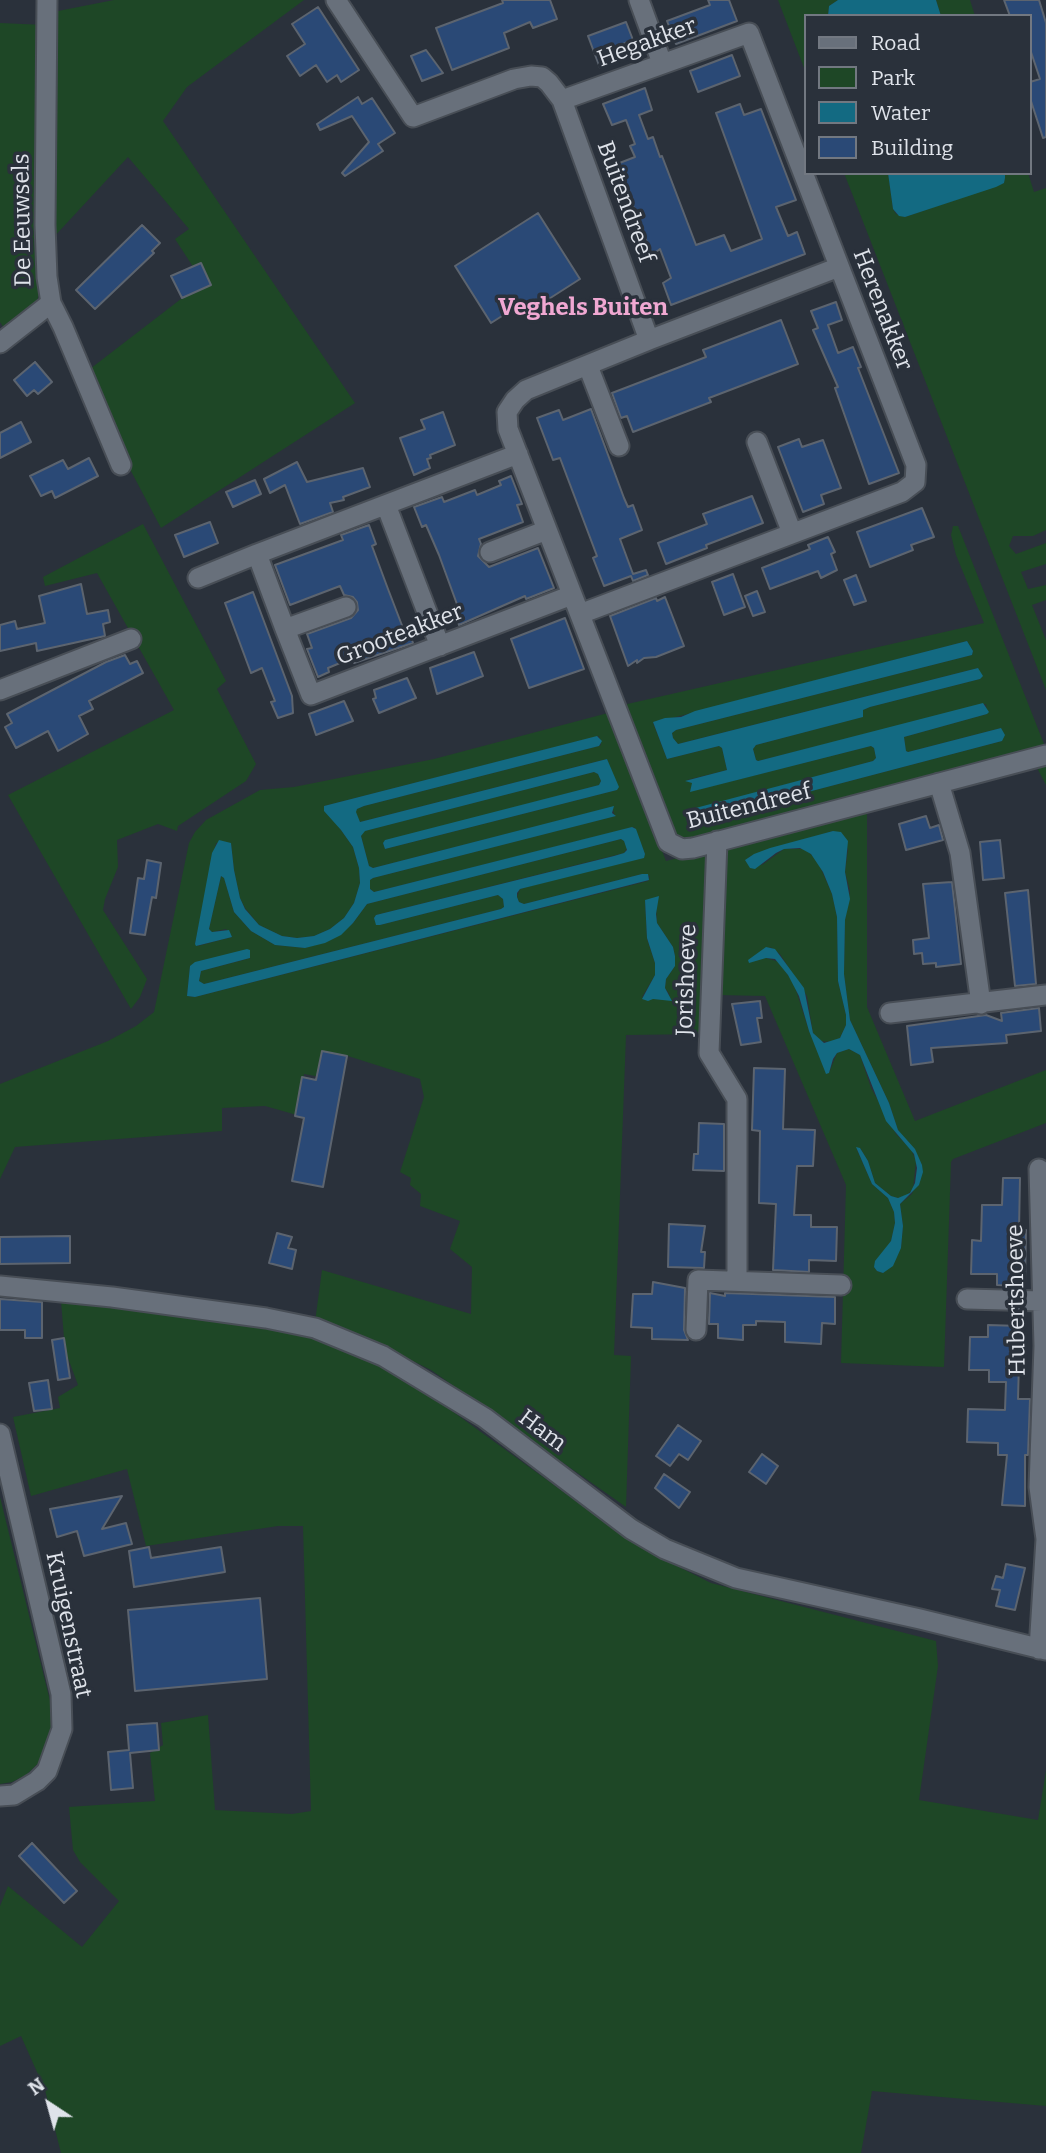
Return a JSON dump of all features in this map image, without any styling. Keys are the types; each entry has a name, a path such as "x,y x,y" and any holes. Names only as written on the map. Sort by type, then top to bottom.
{"street":[{"name":"De Eeuwsels","path":"47,0 45,225 51,303 121,465"},
{"name":"Buitendreef","path":"336,0 412,117 513,79 531,76 541,77 550,83 562,100 649,340 526,390 514,400 507,412 508,429 668,842 682,849 717,841 1046,755"},
{"path":"639,0 662,63"},
{"name":"Hegakker","path":"562,100 749,33"},
{"name":"Herenakker","path":"580,614 902,492 915,482 916,465 749,33"},
{"path":"649,340 839,267"},
{"path":"0,343 51,303"},
{"path":"588,366 619,446"},
{"path":"757,442 792,533"},
{"path":"198,578 518,454"},
{"path":"386,505 440,646"},
{"path":"490,552 547,530"},
{"name":"Grooteakker","path":"257,554 311,695 572,595"},
{"name":"Grooteakker","path":"285,629 346,607"},
{"path":"0,690 131,639"},
{"path":"939,783 960,853 981,1004"},
{"name":"Jorishoeve","path":"717,841 709,1053 737,1099 737,1281"},
{"path":"890,1013 1046,995"},
{"name":"Hubertshoeve","path":"1039,1169 1045,1346 1044,1430 1039,1487 1046,1539 1043,1650"},
{"path":"696,1331 698,1280 841,1285"},
{"name":"Ham","path":"0,1286 266,1318 315,1328 383,1356 485,1418 631,1529 665,1549 736,1578 1043,1650"},
{"path":"967,1299 1042,1301"},
{"name":"Kruigenstraat","path":"0,1434 61,1694 62,1729 47,1771 14,1795 0,1796"}],"green space":[{"path":"114,0 304,0 187,87 163,121 355,403 161,528 113,437 86,372 203,282 175,239 189,229 128,157 52,239 53,12"},
{"path":"778,0 838,0 829,6 828,14 804,14 804,68"},
{"path":"936,0 970,0 974,14 940,14"},
{"path":"0,23 45,25 40,290 37,301 28,314 6,331 0,322"},
{"path":"845,175 888,175 893,209 896,214 905,217 1004,183 1005,175 1029,175 1034,192 1046,188 1046,530 1033,536 1013,536 1009,546 1016,554 1046,543 1046,564 1021,572 1028,589 1046,585 1046,600 1032,605 1046,640 1046,690"},
{"path":"143,524 226,681 217,689 256,764 246,781 178,826 177,831 158,824 117,840 118,867 103,910 147,979 140,997 131,1009 8,795 174,710 97,573 45,586 43,577"},
{"path":"953,526 958,526 1046,749 1046,785 1035,764 684,841 674,837 623,705 984,623 956,555 951,535","holes":["967,641 973,651 972,655 676,730 672,733 673,738 678,744 978,668 980,679 870,707 863,710 862,717 756,745 753,749 756,760 986,704 987,714 904,737 906,751 1001,728 1002,741 694,822 689,819 686,812 873,761 876,758 874,748 871,746 692,791 692,783 687,780 727,770 722,748 719,746 667,759 653,723"]},
{"path":"608,713 666,861 701,852 709,857 704,1034 626,1035 614,1355 631,1356 626,1507 431,1370 385,1347 315,1322 322,1270 471,1314 472,1267 450,1249 460,1221 420,1206 421,1194 410,1185 411,1178 400,1172 424,1097 420,1079 348,1056 326,1052 321,1077 304,1074 297,1115 265,1106 222,1108 222,1131 15,1147 0,1179 0,1084 108,1041 136,1026 154,1012 189,843 206,820 260,790 294,787 434,759","holes":["599,736 599,746 364,806 355,812 360,822 607,759 617,790 385,849 383,843 599,785 601,781 594,772 364,831 361,836 369,866 373,868 612,807 615,816 373,878 370,880 370,889 374,892 634,827 645,854 520,889 517,897 519,902 524,904 642,874 650,876 648,881 195,997 187,996 190,966 251,958 201,971 199,981 204,984 501,909 504,907 503,899 498,895 380,925 374,918 376,915 624,853 627,848 621,839 367,904 353,923 333,939 305,948 275,945 251,931 234,912 224,878 221,876 209,929 212,932 226,929 232,937 198,946 195,944 216,843 231,843 240,898 259,925 282,936 314,936 330,929 344,918 354,903 360,883 353,847 324,806","645,900 656,907 657,923 673,947 675,956 675,966 666,979 665,988 670,995 662,999 642,997 655,975 655,963 647,939"]},
{"path":"867,808 867,1007 915,1121 1046,1070 1046,1123 951,1162 944,1367 841,1363 846,1185 765,996 718,995 722,857 728,845","holes":["833,831 848,849 845,872 850,891 845,920 844,974 850,1020 889,1103 898,1130 922,1165 912,1194 900,1204 903,1226 901,1248 883,1273 874,1267 891,1241 895,1223 894,1212 888,1198 872,1184 857,1150 860,1148 868,1161 875,1183 891,1196 898,1198 906,1196 913,1189 916,1161 911,1149 896,1134 871,1088 860,1055 849,1049 837,1053 829,1073 809,1031 794,984 779,962 766,958 770,947 780,954 807,996 813,1033 820,1041 832,1042 840,1038 846,1025 846,1015 838,981 837,917 832,894 818,862 806,849 784,849 762,865 748,857"]},
{"path":"61,1301 176,1312 307,1334 350,1350 393,1372 452,1411 627,1538 711,1583 936,1641 938,1666 919,1800 1038,1820 1046,1771 1046,2106 872,2091 861,2153 61,2153 45,2090 21,2036 0,2046 0,1906 8,1886 82,1947 119,1901 80,1862 73,1850 69,1807 155,1801 150,1753 163,1745 161,1723 208,1715 215,1810 292,1814 311,1811 303,1526 278,1526 146,1546 127,1469 31,1496 13,1417 60,1408 58,1397 78,1385 65,1350"},
{"path":"0,1497 52,1709 53,1726 46,1756 26,1775 0,1784"}],"water":[{"path":"838,0 936,0 940,14 828,14 829,6"},
{"path":"888,175 1005,175 1004,183 996,187 905,217 899,216 893,209"},
{"path":"967,641 973,651 972,655 676,730 672,733 673,738 678,744 978,668 983,676 980,679 870,707 863,710 863,717 756,745 753,749 756,760 983,703 989,712 987,714 904,737 906,751 1001,728 1005,735 1002,741 694,822 689,820 688,810 873,761 876,758 874,748 871,746 690,792 692,783 685,781 727,770 722,748 719,746 667,759 653,722 681,717 695,711"},
{"path":"597,736 602,741 599,746 364,806 356,812 360,822 607,759 619,787 617,790 385,849 385,840 599,785 601,781 594,772 365,831 361,836 369,866 373,868 614,806 612,813 616,816 373,878 370,880 370,889 374,892 632,827 636,829 644,858 520,889 517,897 519,902 524,904 642,874 648,874 649,880 195,997 187,996 190,966 195,962 250,950 250,958 201,971 199,981 204,984 501,909 504,907 503,899 498,895 380,925 376,925 374,918 376,915 614,856 627,850 621,839 367,904 341,935 305,948 275,945 251,931 234,912 224,878 221,876 209,929 212,932 229,930 232,937 196,946 212,853 219,840 231,843 240,898 245,909 259,925 282,936 314,936 330,929 344,918 354,903 360,883 353,847 324,811 324,806"},
{"path":"833,831 841,832 848,841 845,872 850,899 845,920 844,974 850,1020 889,1103 898,1130 915,1149 923,1172 919,1185 900,1204 903,1226 901,1248 893,1266 883,1273 874,1267 875,1261 891,1241 895,1223 894,1212 888,1198 872,1184 856,1147 860,1148 868,1161 875,1183 891,1196 898,1198 910,1193 915,1183 917,1168 914,1154 886,1121 860,1055 849,1049 837,1053 829,1073 826,1074 799,996 788,975 775,959 766,958 749,963 748,960 766,947 775,949 804,988 813,1033 824,1043 840,1038 846,1025 846,1015 838,981 837,917 823,872 811,854 800,848 784,849 755,869 750,868 745,860 770,848"},
{"path":"659,896 657,923 673,947 675,956 675,966 666,979 665,988 672,1001 642,999 655,975 655,963 647,938 645,900"}],"building":[{"path":"502,0 550,0 557,19 533,28 530,22 504,33 509,48 452,70 436,28 503,3"},
{"path":"708,0 729,0 737,21 676,44 667,21 710,5"},
{"path":"1004,0 1039,0 1046,23 1046,137 1043,138 1032,104 1032,81 1040,79 1032,55 1032,14 1009,14"},
{"path":"318,7 359,70 341,82 337,75 327,82 316,65 300,76 287,56 305,44 292,24"},
{"path":"626,22 633,40 618,46 623,59 600,68 588,36"},
{"path":"426,50 443,73 422,81 411,56"},
{"path":"732,55 740,76 698,92 690,71"},
{"path":"645,88 652,110 639,115 648,139 653,137 660,157 662,156 696,245 724,235 731,251 762,239 716,113 740,104 744,115 761,109 796,200 776,207 788,236 797,232 805,254 671,305 663,283 671,278 660,249 652,255 617,164 635,157 630,146 635,144 626,120 612,125 603,104"},
{"path":"358,97 362,104 372,98 395,133 378,144 383,151 345,176 342,173 369,142 352,116 320,130 317,124"},
{"path":"538,213 580,279 530,311 524,302 491,323 455,266"},
{"path":"142,225 160,243 152,251 154,253 95,309 76,290"},
{"path":"201,263 211,285 182,298 171,276"},
{"path":"836,302 842,320 828,325 838,353 853,347 861,367 858,368 899,473 869,484 835,388 838,387 813,330 818,328 811,311"},
{"path":"781,320 798,364 709,398 711,402 633,432 627,416 621,418 612,393 706,357 703,350"},
{"path":"35,362 52,382 38,394 34,390 27,396 14,380"},
{"path":"591,409 624,498 628,507 633,505 642,530 620,539 633,574 646,570 648,575 633,581 631,576 604,586 593,558 597,556 560,458 553,460 537,418 559,410 563,420"},
{"path":"443,412 455,445 430,455 431,458 427,459 430,468 414,475 400,438 425,429 421,420"},
{"path":"21,422 31,442 0,458 0,433"},
{"path":"799,439 802,447 823,440 841,488 821,495 824,504 803,512 778,447"},
{"path":"89,458 98,476 55,498 52,491 41,496 30,476 63,460 68,469"},
{"path":"297,462 307,482 363,468 370,487 343,497 344,500 330,503 333,512 300,524 285,485 270,493 264,479"},
{"path":"511,476 522,504 517,505 523,522 479,539 481,544 478,556 489,567 538,548 554,588 526,599 525,596 459,625 453,609 458,607 439,555 426,525 422,527 414,507 442,497 444,502 475,490 477,495 501,485 499,481"},
{"path":"255,480 261,494 233,507 226,492"},
{"path":"752,496 763,523 666,564 658,543 707,524 703,514"},
{"path":"922,508 934,537 911,545 913,550 870,567 857,532"},
{"path":"210,522 218,543 184,557 175,535"},
{"path":"369,525 376,544 372,546 388,589 403,628 407,626 413,643 354,663 352,658 328,668 329,672 318,677 307,649 312,648 307,634 351,618 358,610 357,602 353,597 344,595 340,586 290,605 275,565 343,540 341,535"},
{"path":"828,537 835,552 831,554 837,570 821,578 818,571 770,589 762,568 810,549 808,545"},
{"path":"733,574 745,607 724,615 712,582"},
{"path":"856,575 866,601 854,605 844,580"},
{"path":"81,584 87,614 108,610 110,622 103,624 105,636 37,651 36,643 0,651 0,625 15,621 17,629 45,623 39,596"},
{"path":"757,591 765,612 753,616 745,596"},
{"path":"253,592 292,696 293,713 278,718 271,702 275,701 262,668 251,673 225,603"},
{"path":"665,597 684,646 656,657 644,658 637,663 637,660 628,666 610,616"},
{"path":"565,618 584,669 529,688 511,639"},
{"path":"474,652 483,676 437,694 430,668"},
{"path":"125,655 130,664 137,661 143,673 89,701 93,709 79,716 88,734 58,751 48,731 16,748 5,727 12,723 7,714 106,662"},
{"path":"407,678 416,698 379,713 373,699 376,698 374,690"},
{"path":"344,701 353,721 316,735 309,714"},
{"path":"926,816 930,828 939,825 943,840 906,850 899,824"},
{"path":"1000,840 1004,878 983,880 980,842"},
{"path":"147,860 161,863 156,898 152,897 145,935 130,933 138,878 144,879"},
{"path":"952,882 961,964 936,967 936,963 923,964 922,953 914,954 913,940 929,938 923,884"},
{"path":"1028,890 1036,984 1015,986 1005,893"},
{"path":"760,1001 762,1018 757,1018 761,1042 741,1045 732,1004"},
{"path":"1039,1008 1041,1031 1006,1035 1007,1043 931,1048 933,1062 911,1065 907,1026 986,1015 1002,1021 1001,1013"},
{"path":"322,1051 347,1056 323,1187 292,1181 304,1118 295,1116 302,1077 316,1080"},
{"path":"754,1068 785,1069 783,1129 815,1130 813,1166 797,1166 794,1215 811,1215 811,1227 837,1227 836,1261 809,1260 809,1272 773,1270 776,1204 759,1203 760,1131 752,1130"},
{"path":"699,1123 724,1124 724,1171 693,1170 694,1154 698,1154"},
{"path":"1003,1178 1020,1178 1019,1230 1026,1230 1025,1286 997,1285 997,1274 971,1274 972,1240 981,1241 982,1205 1002,1205"},
{"path":"669,1224 705,1226 701,1252 705,1252 704,1268 668,1267"},
{"path":"277,1233 292,1237 288,1248 296,1250 292,1269 269,1263"},
{"path":"70,1236 70,1263 0,1264 0,1237"},
{"path":"653,1282 685,1288 684,1330 688,1340 652,1339 652,1328 631,1327 633,1294 652,1294"},
{"path":"710,1293 725,1296 725,1293 835,1297 835,1324 822,1323 821,1344 785,1342 785,1322 756,1321 756,1325 743,1325 743,1340 718,1338 718,1324 709,1324"},
{"path":"0,1299 42,1302 42,1338 25,1338 25,1330 0,1330"},
{"path":"988,1325 1020,1326 1018,1399 1030,1399 1028,1455 1025,1455 1025,1506 1002,1505 1007,1455 998,1455 998,1443 967,1442 968,1409 1005,1410 1006,1382 989,1382 989,1370 969,1370 970,1337 988,1337"},
{"path":"64,1338 70,1378 58,1380 52,1340"},
{"path":"48,1380 52,1409 34,1411 29,1383"},
{"path":"678,1425 701,1441 688,1460 679,1454 670,1466 656,1456"},
{"path":"762,1454 778,1466 766,1484 749,1472"},
{"path":"664,1474 690,1492 679,1508 655,1488"},
{"path":"122,1496 102,1529 126,1523 132,1544 84,1556 77,1531 57,1537 50,1509"},
{"path":"149,1547 151,1558 221,1547 225,1572 134,1587 129,1551"},
{"path":"1006,1564 1025,1568 1015,1610 996,1606 1000,1590 992,1589 996,1576 1003,1578"},
{"path":"260,1598 267,1679 135,1691 128,1610"},
{"path":"157,1723 159,1750 130,1753 133,1788 111,1790 108,1752 129,1750 127,1725"},
{"path":"32,1843 77,1891 64,1903 19,1856"}],"district":[{"name":"Veghels Buiten","path":"583,308"}]}
